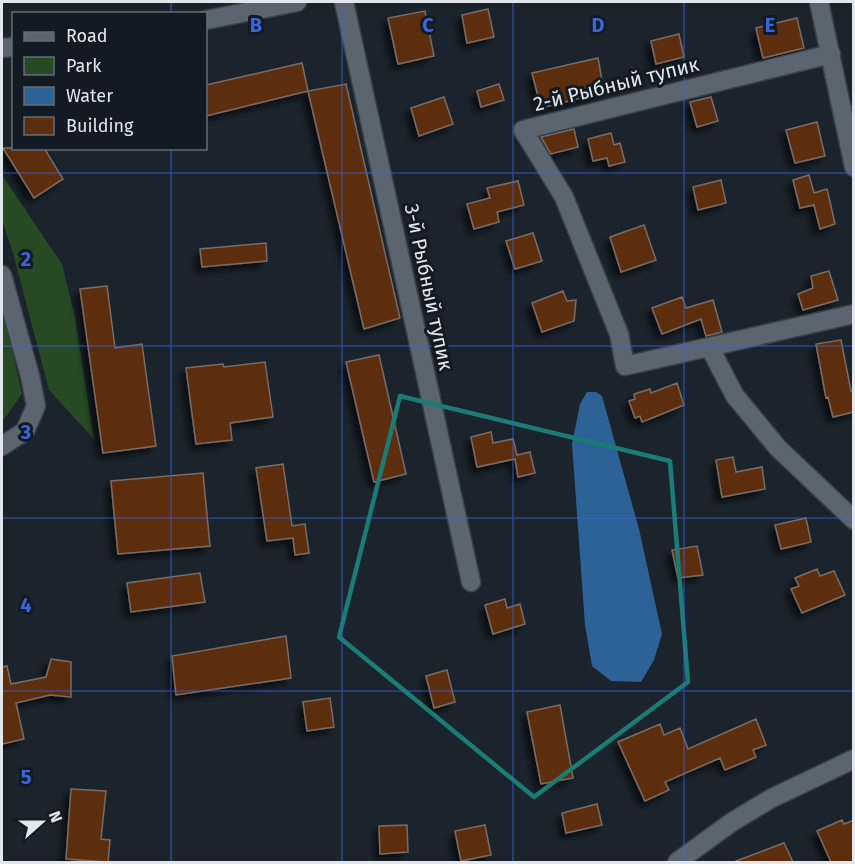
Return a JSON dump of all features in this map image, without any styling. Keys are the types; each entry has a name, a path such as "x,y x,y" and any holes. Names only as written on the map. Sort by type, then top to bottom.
{"street":[{"path":"207,20 297,2"},
{"name":"3-й Рыбный тупик","path":"344,2 471,582"},
{"path":"819,2 854,167"},
{"name":"2-й Рыбный тупик","path":"710,348 625,366 619,334 564,197 523,130 831,54"},
{"path":"2,274 36,406 25,431 2,446"},
{"path":"854,314 710,348 735,396 771,440 854,520"},
{"path":"677,862 732,822 772,798 854,759"}],"highlighted area":[{"path":"400,396 670,461 688,682 534,797 339,637"}],"green space":[{"path":"2,175 62,264 75,317 94,439 49,390 13,253 2,220"},
{"path":"2,305 22,394 2,422"}],"water":[{"path":"587,392 596,392 602,396 639,529 662,634 654,660 641,682 611,681 592,666 585,625 572,444 580,404"}],"building":[{"path":"488,9 494,37 467,43 462,15"},
{"path":"425,11 434,56 398,64 388,18"},
{"path":"797,18 804,48 763,58 756,28"},
{"path":"679,34 684,57 656,64 651,41"},
{"path":"598,58 604,92 541,108 532,73"},
{"path":"302,63 308,91 207,116 207,85"},
{"path":"346,84 400,318 364,329 308,91"},
{"path":"499,84 504,100 481,107 477,91"},
{"path":"444,97 453,124 419,136 411,108"},
{"path":"711,97 718,121 697,127 690,102"},
{"path":"817,122 825,156 795,163 786,130"},
{"path":"574,129 578,147 551,154 541,137"},
{"path":"611,133 614,145 620,143 625,162 609,166 607,158 593,161 588,139"},
{"path":"3,148 45,150 63,179 34,198"},
{"path":"809,175 814,193 827,189 835,224 820,229 814,205 800,208 793,180"},
{"path":"721,180 726,203 698,210 693,187"},
{"path":"518,181 524,205 497,212 499,222 474,229 467,204 490,198 487,188"},
{"path":"644,225 656,260 621,272 610,237"},
{"path":"533,233 542,261 515,269 506,241"},
{"path":"266,243 267,261 202,267 200,249"},
{"path":"829,271 838,300 803,310 798,294 813,288 811,276"},
{"path":"107,286 115,348 142,344 156,446 103,453 80,289"},
{"path":"563,291 567,301 576,300 574,321 542,332 532,303"},
{"path":"682,297 686,308 713,300 722,332 706,336 701,319 662,334 652,308"},
{"path":"841,340 851,391 854,391 854,412 833,417 828,397 826,398 816,344"},
{"path":"379,355 406,474 374,482 346,362"},
{"path":"265,362 273,417 230,423 232,440 196,444 186,368 223,364 224,367"},
{"path":"677,383 684,405 642,422 640,416 635,418 629,401 635,399 634,394 650,389 651,393"},
{"path":"491,432 493,443 513,439 517,455 530,452 535,473 518,477 515,459 477,467 471,437"},
{"path":"733,457 736,472 762,467 765,489 722,497 716,460"},
{"path":"283,464 292,526 305,524 309,553 295,555 293,538 267,541 256,468"},
{"path":"203,473 210,546 118,554 111,481"},
{"path":"806,518 811,542 781,549 775,525"},
{"path":"697,546 703,575 678,578 672,550"},
{"path":"817,569 820,576 834,571 845,595 802,613 791,589 799,586 795,578"},
{"path":"200,573 205,602 131,612 127,583"},
{"path":"505,599 507,608 520,604 525,624 493,634 485,605"},
{"path":"286,636 291,678 176,695 172,656"},
{"path":"51,659 71,662 71,697 50,695 16,703 24,739 2,744 2,667 7,666 11,684 46,677"},
{"path":"447,670 455,702 434,708 426,676"},
{"path":"330,698 334,727 307,731 303,702"},
{"path":"560,705 573,778 541,784 527,712"},
{"path":"756,719 766,745 753,750 756,757 725,770 720,758 665,782 669,790 645,801 618,742 660,724 664,735 680,728 688,749"},
{"path":"71,789 106,791 101,839 110,840 108,862 66,859"},
{"path":"597,804 602,825 566,833 562,813"},
{"path":"842,820 844,824 854,820 854,862 831,862 817,831"},
{"path":"407,825 408,852 380,854 379,826"},
{"path":"485,825 491,855 461,861 455,831"},
{"path":"784,843 793,862 736,862 736,861"}]}
